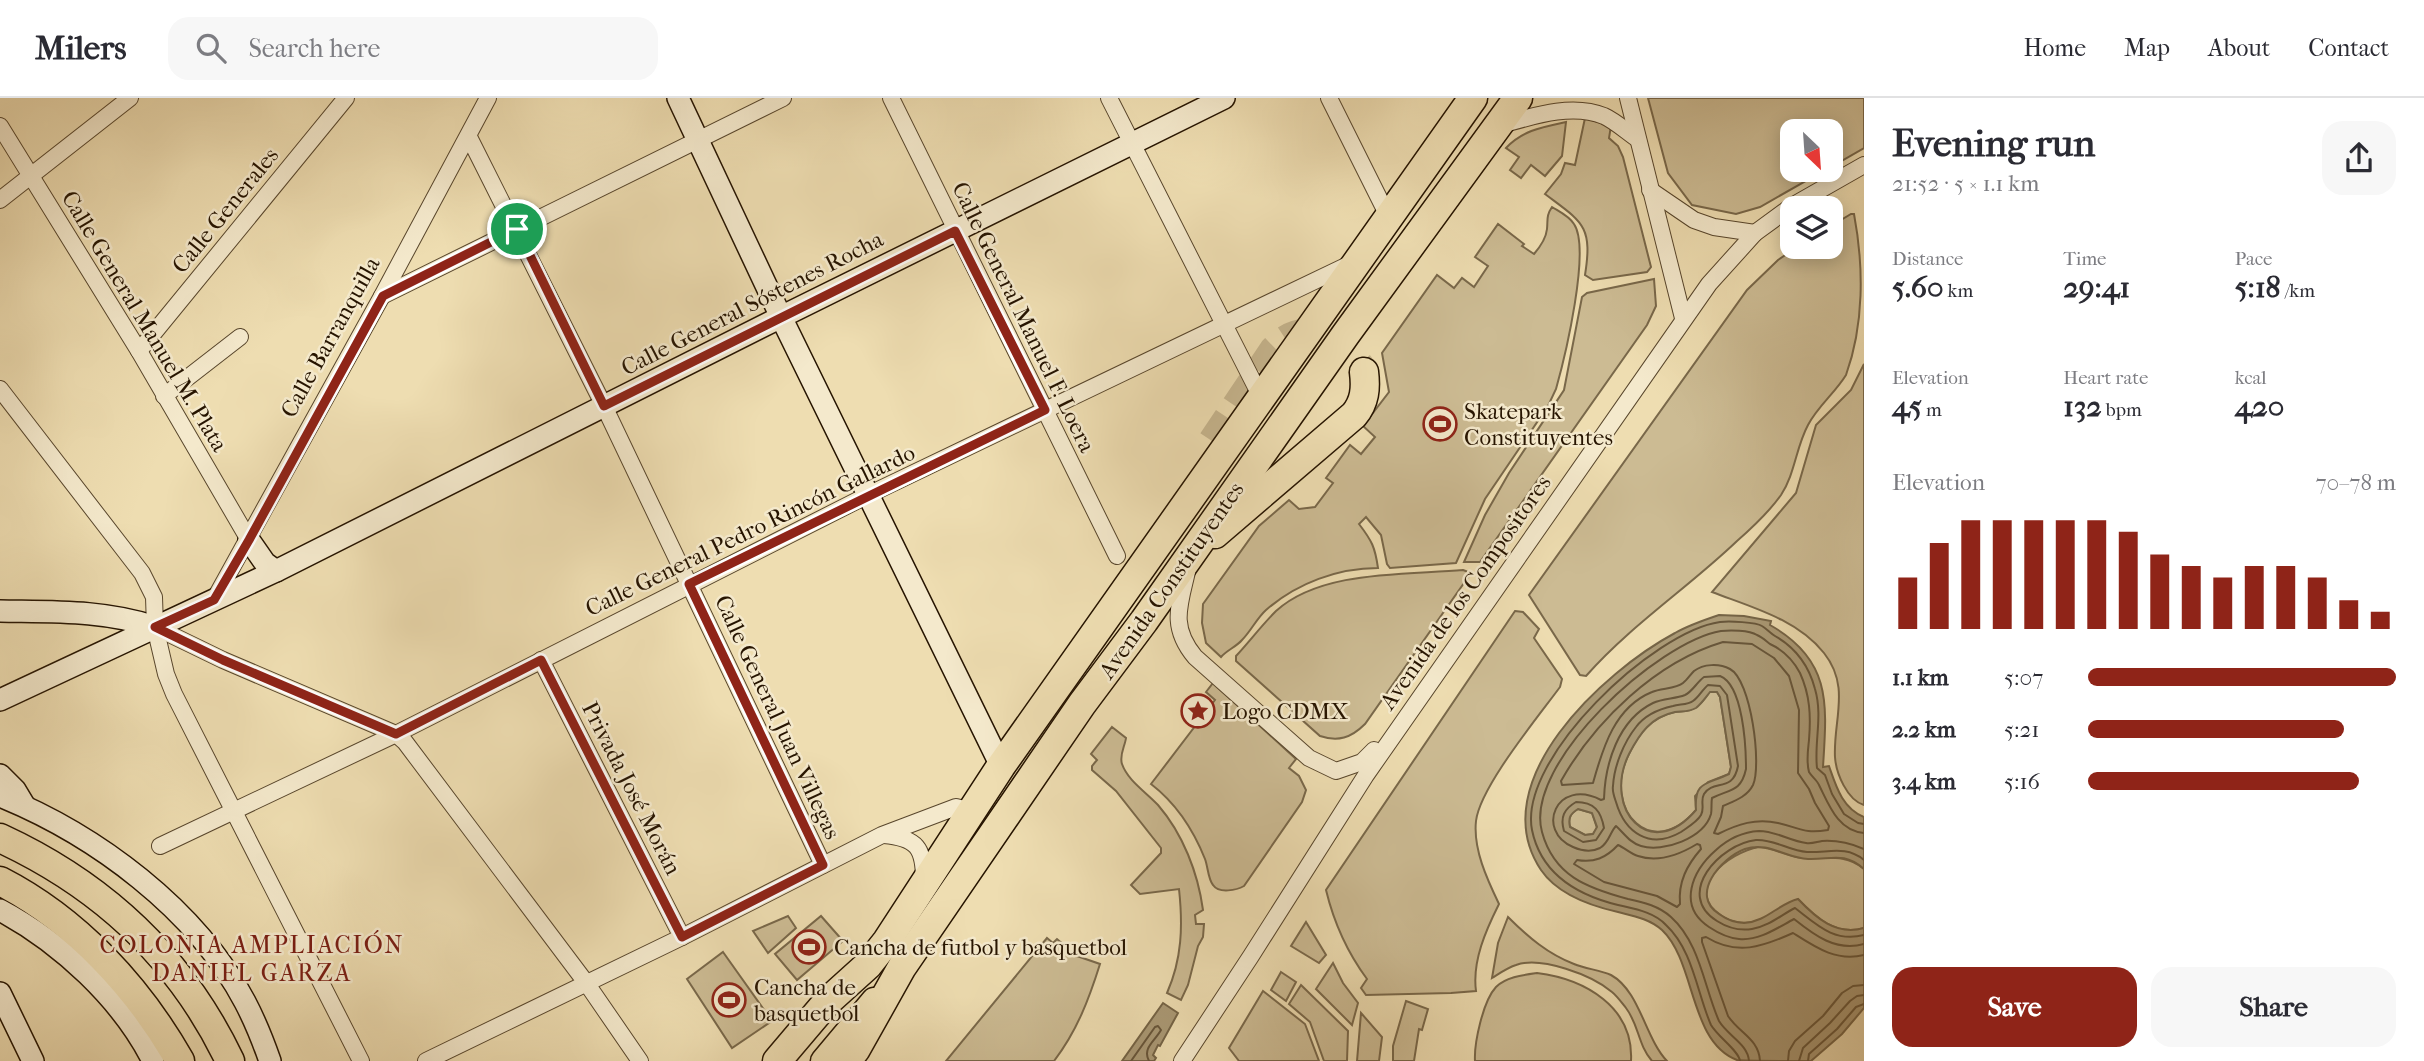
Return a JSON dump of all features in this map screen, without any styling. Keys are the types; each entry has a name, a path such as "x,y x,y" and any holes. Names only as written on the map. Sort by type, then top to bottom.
{"highway":[{"name":"Avenida Constituyentes","path":"868,965 887,941 1001,766 1473,98"},
{"name":"Avenida Constituyentes","path":"902,967 1083,704 1346,334 1518,98"},
{"path":"1191,553 1354,415 1361,407 1364,396 1364,372"},
{"path":"1091,638 1101,602 1113,582 1212,441"},
{"path":"0,838 71,875 124,916 186,986 230,1061"},
{"path":"0,846 50,873 119,930 171,988 215,1061"},
{"path":"0,881 50,912 111,966 157,1024 180,1061"},
{"path":"0,893 59,932 88,956 137,1012 168,1061"},
{"path":"764,1061 831,985 887,941"},
{"path":"777,1061 838,989 868,965"},
{"path":"847,1061 902,967"}],"main road":[{"name":"Avenida Constituyentes","path":"793,1061 868,965"},
{"name":"Avenida Constituyentes","path":"823,1061 902,967"}],"street":[{"path":"0,200 130,98"},
{"name":"Calle Generales","path":"139,351 346,98"},
{"name":"Calle Barranquilla","path":"214,600 383,296 488,98"},
{"path":"678,98 781,317 1001,766"},
{"path":"383,296 783,98"},
{"name":"Calle General Manuel F. Loera","path":"891,98 1117,556"},
{"path":"1109,98 1261,397"},
{"name":"Calle General Sóstenes Rocha","path":"0,700 276,571 1224,98"},
{"path":"1329,98 1390,218"},
{"path":"1628,98 1683,318"},
{"path":"1499,125 1530,117 1580,111 1604,116 1636,138"},
{"name":"Calle General Manuel M. Plata","path":"0,126 139,351 249,540"},
{"name":"Calle General Juan Villegas","path":"469,137 604,406 823,865"},
{"name":"Avenida de los Compositores","path":"1182,1061 1366,775 1683,318 1728,261 1755,233 1792,206 1864,165"},
{"path":"1650,190 1695,220 1714,228 1755,233"},
{"name":"Calle General Pedro Rincón Gallardo","path":"160,846 396,734 868,495 1362,258"},
{"path":"164,396 240,337"},
{"path":"0,389 142,573 154,597 155,627 166,674 174,694 361,1061"},
{"path":"249,540 265,563 276,571"},
{"path":"1191,553 1179,604 1178,625 1186,646 1308,758 1336,771 1362,762 1407,715"},
{"path":"0,611 93,613 130,619 155,627 236,666 396,734 415,752 587,984 640,1061"},
{"name":"Privada José Morán","path":"541,660 682,937"},
{"path":"0,775 15,790 24,805"},
{"path":"0,796 24,805 74,831 114,857 174,911 229,975 246,1002 270,1061"},
{"path":"426,1061 682,937 882,835 956,807 972,811"},
{"path":"882,835 903,836 915,844 924,858 924,885"},
{"path":"0,910 50,941 101,990 131,1025 153,1061"},
{"path":"0,993 33,1061"}],"shaded area":[{"path":"1648,98 1864,98 1864,148 1843,160 1843,119 1780,119 1780,182 1804,182 1760,207 1736,214 1692,205 1668,173"},
{"path":"1585,118 1611,126 1609,138 1618,146 1623,157 1651,267 1647,272 1593,280 1585,275 1587,245 1582,226 1568,211 1545,194 1561,174 1565,163 1575,165"},
{"path":"1566,122 1562,156 1545,176 1531,165 1521,178 1510,170 1519,157 1506,148 1513,142 1534,130"},
{"path":"1552,207 1574,224 1580,256 1575,304 1556,389 1548,406 1485,499 1456,563 1390,568 1381,535 1366,517 1359,524 1372,544 1378,568 1333,574 1291,592 1266,610 1242,640 1221,657 1206,643 1202,623 1203,604 1259,526 1289,500 1299,509 1315,507 1333,483 1326,478 1350,445 1361,454 1375,437 1363,426 1389,392 1382,353 1437,275 1454,288 1462,278 1474,287 1488,266 1475,257 1498,224 1534,254 1545,236"},
{"path":"1854,214 1861,275 1859,316 1852,356 1846,375 1808,425 1781,495 1719,558 1641,623 1586,676 1580,675 1529,595 1747,290 1780,259 1843,259 1843,219"},
{"path":"1654,279 1656,306 1647,325 1480,562 1464,562 1485,515 1509,473 1564,390 1582,297 1587,293"},
{"path":"1864,364 1864,805 1852,798 1838,771 1835,743 1839,691 1837,678 1824,653 1801,631 1787,623 1712,592 1796,493 1816,425 1851,390"},
{"path":"1463,570 1471,573 1365,724 1349,736 1333,739 1320,736 1236,661 1236,656 1276,611 1316,588 1365,577"},
{"path":"1515,611 1523,612 1539,629 1534,638 1562,679 1560,687 1488,790 1476,821 1479,853 1499,904 1478,957 1476,991 1366,995 1361,988 1367,979 1342,937 1326,890"},
{"path":"1213,683 1296,759 1289,768 1299,776 1306,790 1302,802 1244,886 1228,890 1219,890 1213,885 1205,859 1189,827 1169,800 1151,784 1215,700 1206,692"},
{"path":"1710,691 1717,692 1720,697 1731,767 1729,774 1708,782 1695,796 1696,810 1679,825 1663,831 1649,830 1636,823 1627,811 1622,796 1622,778 1627,758 1635,742 1651,723 1675,712 1694,709"},
{"path":"1112,727 1126,738 1121,757 1125,770 1158,805 1175,828 1188,854 1197,882 1203,910 1195,915 1196,924 1204,924 1203,937 1181,1000 1167,993 1176,968 1180,942 1179,889 1140,894 1131,885 1161,853 1161,848 1116,791 1092,770 1097,760 1091,754"},
{"path":"1578,809 1592,813 1597,828 1593,834 1585,835 1570,827 1570,816"},
{"path":"1759,847 1796,857 1840,858 1856,863 1864,869 1864,928 1844,930 1827,924 1798,899 1753,922 1737,922 1722,916 1711,906 1706,895 1708,884 1723,864 1747,850"},
{"path":"788,916 796,928 768,953 753,931"},
{"name":"Cancha de futbol y basquetbol","path":"821,916 843,941 797,980 775,954"},
{"path":"1508,917 1547,950 1579,966 1611,975 1621,982 1636,1003 1653,1040 1667,1061 1652,1061 1626,1008 1612,992 1592,979 1539,963 1516,965 1492,978 1498,943"},
{"path":"1306,922 1326,955 1319,963 1291,946"},
{"path":"1047,938 1053,943 1057,939 1077,956 1100,964 1082,1014 1054,1061 946,1061"},
{"name":"Cancha de basquetbol","path":"723,952 772,1021 732,1048 687,979"},
{"path":"1333,963 1343,983 1358,1003 1352,1025 1316,989"},
{"path":"1281,972 1296,982 1286,1001 1271,990"},
{"path":"1537,973 1572,982 1603,999 1624,1025 1630,1042 1631,1061 1475,1061 1480,1022 1491,993 1505,981"},
{"path":"1301,985 1348,1031 1347,1061 1324,1061 1310,1022 1289,1004"},
{"path":"1263,991 1305,1024 1319,1061 1239,1061 1229,1048"},
{"path":"1406,1001 1428,1009 1422,1030 1419,1029 1414,1061 1393,1061 1393,1046"},
{"path":"1361,1013 1382,1037 1379,1061 1357,1061"}],"water":[{"path":"1719,615 1771,621 1770,625 1805,653 1815,669 1824,704 1823,767 1829,766 1845,802 1864,817 1864,869 1843,858 1808,859 1769,848 1753,847 1727,860 1718,869 1708,887 1707,897 1711,906 1722,916 1734,921 1744,923 1759,920 1798,899 1827,924 1844,930 1864,928 1864,1008 1842,1034 1811,1061 1737,1060 1721,1051 1701,1019 1681,961 1662,930 1641,918 1586,903 1566,893 1541,870 1527,836 1527,801 1539,766 1559,733 1586,701 1646,650 1680,630","holes":["1710,692 1717,692 1720,697 1731,767 1729,774 1700,788 1696,810 1679,825 1662,832 1647,831 1635,823 1626,810 1622,794 1622,774 1629,754 1642,733 1653,722 1667,714 1696,708","1578,809 1592,813 1597,827 1593,834 1585,835 1570,827 1570,816"]},
{"path":"1163,1003 1178,1013 1153,1055 1156,1058 1154,1061 1122,1061"}],"tunnel":[{"path":"1212,441 1273,350 1289,337 1303,333 1318,336 1352,357 1364,372"}],"place":[{"name":"Skatepark Constituyentes","path":"1440,424"},
{"name":"Logo CDMX","path":"1198,711"},
{"name":"Cancha de futbol y basquetbol","path":"809,947"},
{"name":"Cancha de basquetbol","path":"729,1000"}],"district":[{"name":"COLONIA AMPLIACIÓN DANIEL GARZA","path":"252,959"}],"route":[{"path":"517,229 604,406 955,231 1045,410 689,584 823,865 682,937 541,660 396,734 184,643 155,627 214,600 383,296 517,229"}]}
